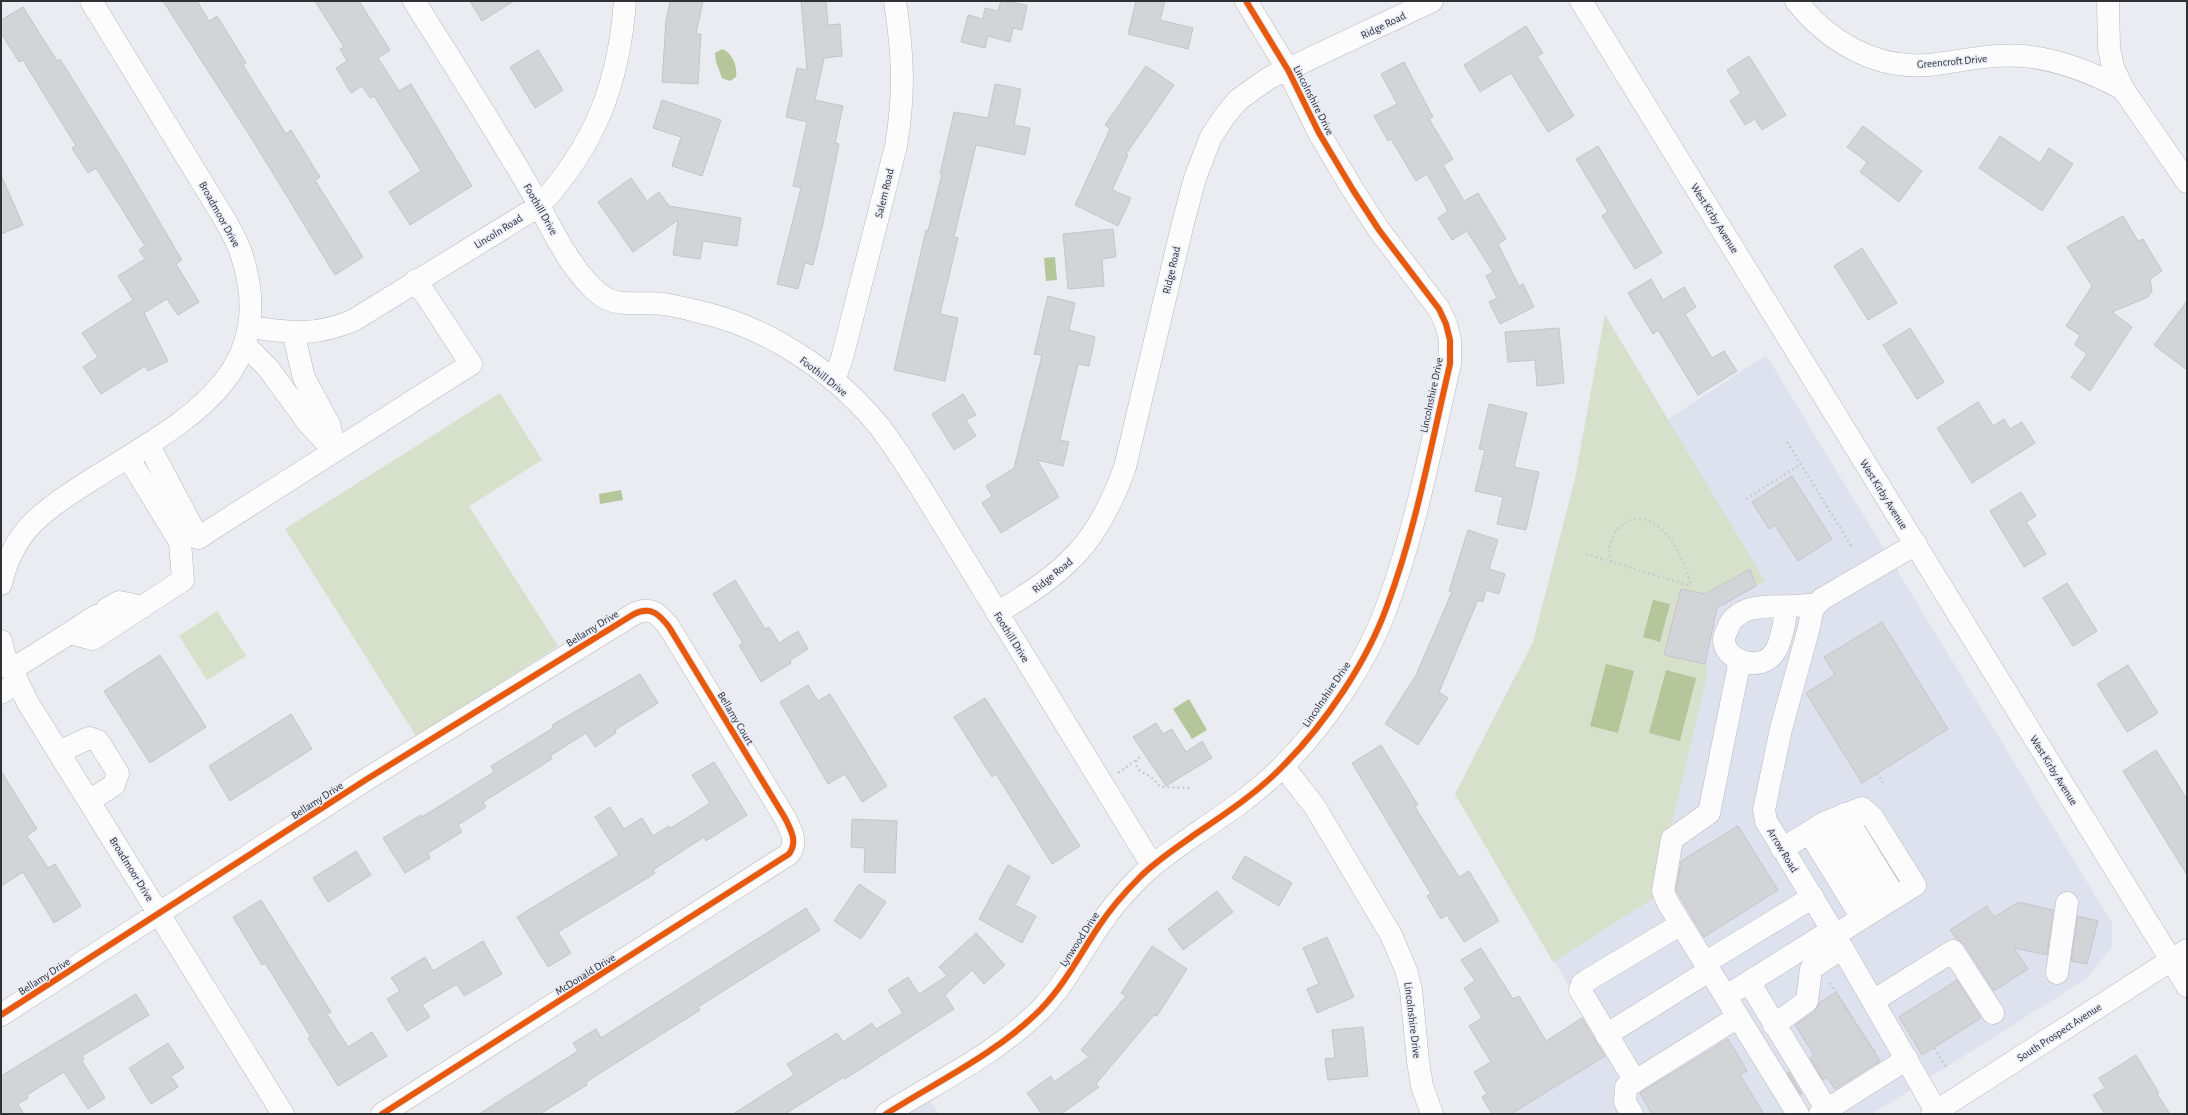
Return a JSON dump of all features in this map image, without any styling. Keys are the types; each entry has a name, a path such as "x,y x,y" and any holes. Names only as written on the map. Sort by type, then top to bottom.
{"street":[{"name":"Broadmoor Drive","path":"1,584 11,556 30,525 52,505 181,423 204,404 230,373 248,336 251,307 246,270 241,251 222,215 91,1"},
{"name":"Foothill Drive","path":"414,1 575,266 592,288 604,297 620,302 662,304 704,312 740,324 777,342 806,360 834,381 861,406 880,428 921,488 1152,865"},
{"name":"Lincoln Road","path":"248,336 293,332 321,332 354,320 416,280 539,206 577,160 600,115 614,74 625,1"},
{"name":"Salem Road","path":"834,381 848,336 896,146 901,112 903,82 902,44 895,1"},
{"name":"Lincolnshire Drive","path":"1246,1 1288,70 1319,133 1353,190 1379,230 1439,309 1446,324 1450,340 1450,364 1405,551 1387,608 1366,652 1342,692 1305,742 1283,766 1315,807 1391,935 1406,970 1410,990 1422,1086 1432,1114"},
{"name":"Ridge Road","path":"997,613 1062,570 1087,544 1102,522 1115,496 1125,467 1182,227 1203,155 1224,117 1238,100 1269,78 1432,1"},
{"name":"West Kirby Avenue","path":"1582,1 1916,544 2179,955 2187,986"},
{"name":"Greencroft Drive","path":"1796,1 1814,22 1836,40 1877,60 1925,65 1981,58 2023,56 2096,74 2123,90"},
{"name":"Greencroft Drive","path":"2108,1 2109,48 2113,67 2123,90 2187,182"},
{"path":"148,444 198,538 471,364 416,280"},
{"path":"293,332 304,378 329,424 335,451"},
{"path":"248,336 268,368 309,424 335,451"},
{"path":"70,633 93,639 183,580 180,542 128,456"},
{"path":"1784,607 1786,614 1782,635 1779,648 1774,655 1763,663 1754,665 1740,660 1732,655 1725,646 1724,639 1729,625 1736,616 1747,610 1784,607 1815,605 1916,544"},
{"path":"10,682 70,633 119,602 143,607"},
{"name":"Arrow Road","path":"1815,605 1781,729 1765,801 1766,820 1782,849 1813,897 1907,1059 1934,1112"},
{"name":"Bellamy Court","path":"648,610 660,615 669,627 785,818 793,835 794,846"},
{"name":"Bellamy Drive","path":"1,1015 402,757 634,614 648,610"},
{"name":"Broadmoor Drive","path":"1,642 10,682 59,752 283,1114"},
{"path":"1740,660 1709,813 1672,839 1663,891 1681,924 1798,1114"},
{"path":"59,752 88,738 98,741 118,773 114,785 89,802"},
{"name":"Lynwood Drive","path":"886,1114 994,1049 1018,1031 1041,1009 1061,986 1100,924 1121,897 1152,865 1232,809 1283,766"},
{"path":"1726,996 1749,982 1836,938 1882,905 1915,885 1873,818 1862,808 1831,820 1782,849"},
{"path":"1831,820 1882,905"},
{"path":"1831,820 1882,905"},
{"name":"McDonald Drive","path":"382,1114 731,893 789,854 794,846"},
{"path":"1606,1035 1813,897"},
{"path":"2057,973 2067,903"},
{"path":"1635,1081 1581,994 1582,984 1681,924"},
{"path":"1774,1024 1808,1001 1811,969 1836,938"},
{"path":"1873,1001 1953,951 1993,1014"},
{"name":"South Prospect Avenue","path":"1934,1112 2179,955"},
{"path":"1749,982 1823,1112 1907,1059"},
{"path":"1632,1114 1625,1102 1626,1087 1738,1017"}],"path":[{"path":"1787,442 1852,547"},
{"path":"1746,499 1801,464"},
{"path":"1586,554 1670,580 1691,586 1685,562 1665,533 1648,521 1637,519 1624,524 1614,533 1608,544 1608,555 1612,562"},
{"path":"1102,784 1142,756"},
{"path":"1136,760 1136,764 1141,773 1152,778 1161,787 1191,788"},
{"path":"1877,773 1883,783"},
{"path":"1826,977 1887,1071"},
{"path":"1934,1048 1946,1066"}],"shaded area":[{"path":"722,49 729,53 734,60 736,77 730,81 722,78 716,62 715,53"},
{"path":"1055,257 1057,280 1046,281 1044,258"},
{"path":"1605,315 1668,419 1766,355 2112,923 2112,947 2086,979 1872,1114 1511,1114 1609,1054 1455,794 1533,642 1575,479"},
{"path":"1605,315 1765,581 1717,606 1705,664 1708,672 1654,898 1553,962 1455,794 1533,642 1575,479"},
{"path":"500,393 542,460 469,506 558,646 416,736 285,529"},
{"path":"621,490 623,500 600,504 599,494"},
{"path":"1653,600 1670,604 1660,642 1643,637"},
{"path":"217,611 246,656 207,680 179,636"},
{"path":"1606,664 1634,671 1618,733 1590,726"},
{"path":"1666,670 1696,678 1680,741 1649,733"},
{"path":"1189,699 1207,730 1192,739 1173,709"},
{"path":"928,1097 939,1114 902,1114"}],"building":[{"path":"163,1 197,1 209,21 217,16 246,63 243,65 286,134 291,130 320,177 315,180 363,257 335,275 250,136"},
{"path":"315,1 359,1 390,50 378,58 399,91 411,84 472,186 410,225 389,192 421,171 374,96 370,98 362,86 351,93 336,68 347,61 340,49 344,47"},
{"path":"470,1 514,1 482,21"},
{"path":"670,1 703,1 696,34 701,34 698,84 662,82 666,21"},
{"path":"801,1 826,1 828,25 840,24 842,56 824,58 815,100 843,106 835,143 839,144 813,265 805,263 798,289 777,284 801,188 793,186 807,122 786,117 797,68 807,70"},
{"path":"1001,1 1027,5 1022,30 1013,28 1010,42 988,36 985,48 961,42 968,15 983,19 985,8 998,11"},
{"path":"1136,1 1165,1 1160,20 1193,28 1188,49 1128,34"},
{"path":"23,7 57,61 60,59 126,165 182,260 176,264 199,302 178,315 167,299 144,313 168,361 148,371 145,366 101,394 83,367 98,357 82,333 133,300 118,276 145,259 139,250 145,246 96,168 88,173 72,148 76,146 23,60 19,62 1,33 1,20"},
{"path":"1526,26 1543,53 1537,56 1574,116 1548,132 1511,73 1480,92 1464,65"},
{"path":"538,50 563,90 535,108 510,67"},
{"path":"1749,56 1786,115 1762,130 1755,119 1745,125 1730,101 1741,93 1727,70"},
{"path":"1404,62 1433,117 1429,119 1453,159 1443,165 1464,201 1478,193 1506,239 1498,244 1519,286 1523,284 1534,307 1500,324 1489,302 1497,298 1486,276 1493,272 1467,231 1452,240 1438,218 1448,211 1427,174 1416,181 1391,139 1388,141 1374,116 1397,104 1381,74"},
{"path":"1146,66 1174,85 1126,154 1128,155 1112,190 1131,198 1118,226 1075,205 1110,129 1105,125"},
{"path":"995,84 1021,89 1014,125 1030,128 1025,155 976,145 954,237 958,238 940,314 958,318 945,381 894,370 926,230 928,231 942,174 940,174 954,112 988,118"},
{"path":"662,100 721,120 702,176 672,166 681,137 653,128"},
{"path":"1863,126 1922,171 1899,202 1860,172 1867,162 1847,147"},
{"path":"2000,136 2040,163 2049,148 2073,164 2042,211 1979,168"},
{"path":"1598,146 1662,253 1635,269 1602,216 1608,212 1576,159"},
{"path":"1,175 23,225 1,234"},
{"path":"631,178 647,201 659,192 669,206 741,218 737,246 703,241 700,259 673,255 678,220 633,252 598,202"},
{"path":"2123,216 2138,241 2143,239 2162,271 2150,279 2152,291 2148,297 2112,312 2132,327 2090,391 2071,377 2087,354 2075,345 2080,335 2066,326 2092,286 2067,247"},
{"path":"1113,229 1116,257 1102,259 1104,286 1068,289 1063,234"},
{"path":"1862,248 1897,303 1868,320 1834,266"},
{"path":"1651,279 1663,300 1684,287 1696,307 1685,314 1712,358 1724,351 1737,371 1698,395 1658,330 1653,334 1628,293"},
{"path":"1048,296 1075,303 1069,330 1095,337 1089,366 1078,364 1060,440 1069,442 1063,466 1037,460 1059,497 1001,533 982,503 992,496 986,486 1014,468 1042,355 1034,354"},
{"path":"2187,301 2187,370 2154,345"},
{"path":"1559,328 1564,383 1537,386 1535,360 1508,362 1505,332"},
{"path":"1910,328 1944,382 1917,399 1883,345"},
{"path":"963,394 976,415 966,420 976,436 954,450 932,414"},
{"path":"1978,402 1993,426 2004,419 2010,429 2022,422 2035,443 1972,483 1937,428"},
{"path":"1489,404 1527,413 1514,467 1539,472 1526,530 1497,524 1503,497 1475,491 1485,450 1479,449"},
{"path":"1792,476 1832,539 1798,561 1775,525 1769,529 1752,502"},
{"path":"2021,492 2036,516 2026,522 2046,554 2024,567 1990,511"},
{"path":"1468,530 1498,540 1489,569 1505,574 1499,594 1486,590 1483,602 1478,600 1439,692 1448,698 1418,745 1385,724 1416,675 1452,592 1449,591"},
{"path":"1750,569 1756,586 1717,608 1705,664 1664,655 1681,589 1705,594"},
{"path":"735,580 765,629 769,627 779,643 798,631 808,649 790,660 791,663 761,682 739,645 743,643 713,594"},
{"path":"2067,583 2097,631 2073,646 2043,598"},
{"path":"1882,622 1948,729 1862,783 1806,693 1835,675 1824,657"},
{"path":"160,655 206,727 150,763 104,691"},
{"path":"2128,665 2158,713 2127,732 2097,684"},
{"path":"640,674 658,703 615,730 616,733 595,747 586,733 550,756 552,759 483,802 486,807 458,825 462,832 428,853 430,858 405,873 383,838 421,815 422,817 494,772 491,766 553,728 552,725"},
{"path":"808,685 818,701 830,694 887,786 862,802 845,774 828,784 780,702"},
{"path":"985,698 1080,846 1052,864 996,774 992,777 954,717"},
{"path":"291,714 312,749 230,801 209,766"},
{"path":"1156,723 1163,734 1172,729 1186,752 1202,741 1212,758 1166,786 1133,737"},
{"path":"1381,745 1418,805 1415,807 1459,877 1469,871 1499,921 1464,942 1447,915 1441,919 1427,896 1431,894 1352,763"},
{"path":"2156,750 2187,799 2187,875 2123,771"},
{"path":"714,762 747,815 706,841 704,837 653,870 655,873 558,932 571,953 548,967 517,917 619,855 595,817 610,807 624,829 642,818 653,836 669,826 671,828 710,803 692,775"},
{"path":"1,771 37,829 27,836 48,868 55,864 81,906 54,923 23,872 1,886"},
{"path":"852,819 897,821 895,873 864,872 865,848 851,847"},
{"path":"1738,826 1778,890 1704,937 1676,890 1681,861"},
{"path":"356,851 371,875 328,902 313,878"},
{"path":"1245,856 1292,883 1279,906 1232,878"},
{"path":"1008,865 1030,877 1015,905 1036,916 1022,943 979,919"},
{"path":"859,884 886,902 861,939 834,921"},
{"path":"1217,891 1233,912 1183,950 1168,929"},
{"path":"261,900 331,1012 327,1014 348,1047 372,1032 387,1056 338,1086 308,1038 311,1037 265,963 262,965 233,917"},
{"path":"2019,902 2053,910 2047,955 2014,948 2028,969 1994,991 1964,944 1957,939 1950,930 1987,906 1994,917"},
{"path":"806,908 820,930 698,1007 700,1010 586,1082 587,1085 540,1114 479,1114 578,1051 573,1043 596,1029 601,1038"},
{"path":"2078,916 2098,921 2087,964 2071,961"},
{"path":"976,933 1005,965 984,984 972,970 945,995 954,1009 845,1079 844,1077 785,1114 733,1114 794,1075 787,1064 837,1033 843,1042 872,1023 876,1029 903,1013 888,990 908,977 919,994 947,976 939,967"},
{"path":"1327,937 1354,997 1317,1013 1307,989 1319,984 1303,948"},
{"path":"483,941 502,974 464,996 457,984 422,1005 430,1017 407,1031 387,999 400,991 391,978 425,957 433,971"},
{"path":"1152,946 1187,969 1157,1016 1154,1015 1096,1084 1099,1087 1061,1114 1042,1114 1027,1093 1051,1076 1054,1082 1089,1057 1081,1050 1126,996 1121,993"},
{"path":"1481,948 1513,999 1519,996 1546,1041 1582,1018 1605,1056 1511,1114 1492,1114 1482,1097 1487,1094 1474,1072 1491,1062 1469,1026 1482,1018 1464,988 1475,981 1461,960"},
{"path":"1957,980 1981,1018 1922,1055 1899,1017"},
{"path":"1836,992 1880,1061 1835,1089 1827,1077 1823,1080 1810,1058 1814,1055 1795,1025 1815,1011 1819,1003"},
{"path":"136,994 149,1015 82,1056 84,1060 82,1061 105,1098 88,1109 64,1072 27,1095 28,1098 18,1104 24,1114 1,1114 1,1076"},
{"path":"1363,1027 1368,1076 1328,1080 1325,1059 1335,1058 1332,1030"},
{"path":"1728,1039 1747,1071 1740,1075 1764,1114 1652,1114 1640,1093"},
{"path":"168,1043 184,1068 171,1076 178,1087 151,1104 129,1068"},
{"path":"2136,1055 2159,1093 2157,1094 2170,1114 2105,1114 2093,1095 2105,1088 2099,1078"},
{"path":"1789,1072 1802,1094 1801,1095 1787,1073"}],"cycle path":[{"path":"886,1114 986,1054 1023,1026 1049,1001 1057,991 1104,919 1129,888 1166,855 1252,794 1283,766 1329,712 1356,670 1379,627 1397,577 1415,517 1450,364 1450,340 1446,324 1439,309 1379,230 1353,190 1319,133 1288,70 1246,1"},
{"path":"1,1015 367,779 634,614 650,611 658,615 669,627 785,818 793,836 792,850 789,854 382,1114"}]}
